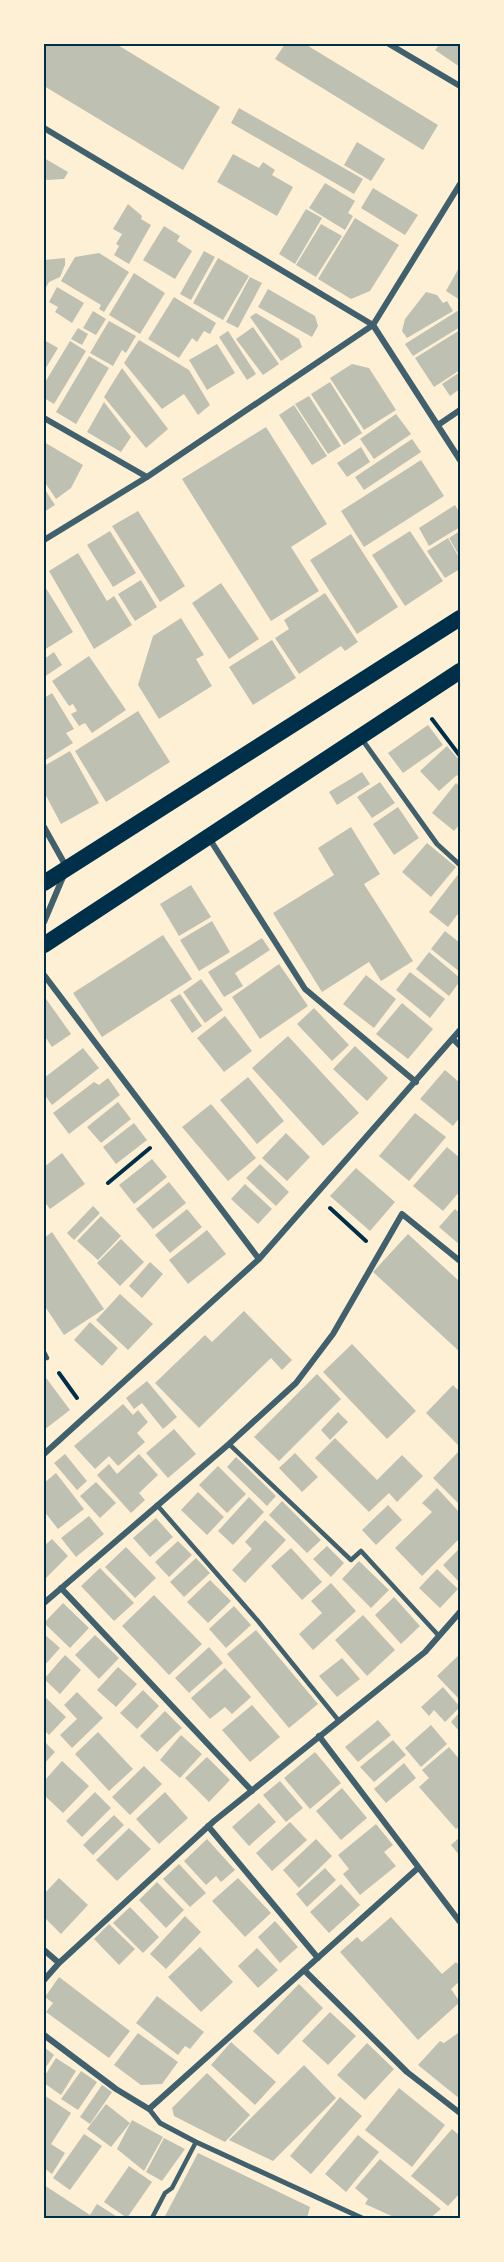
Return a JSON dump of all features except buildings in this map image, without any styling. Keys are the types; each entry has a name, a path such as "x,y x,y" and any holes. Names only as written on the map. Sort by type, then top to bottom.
{"highway":[{"path":"44,882 460,618"},
{"path":"44,945 460,671"}],"street":[{"path":"389,44 460,86"},
{"path":"44,128 373,325 460,460"},
{"path":"44,540 147,477 373,325 460,184"},
{"path":"438,425 460,410"},
{"path":"44,418 147,477"},
{"path":"360,737 437,844 460,865"},
{"path":"44,827 67,867 44,922"},
{"path":"209,837 305,989 416,1082"},
{"path":"44,975 259,1259"},
{"path":"44,1454 259,1259 460,1030"},
{"path":"453,1040 460,1046"},
{"path":"44,1603 229,1444 296,1383 333,1334 402,1214 460,1261"},
{"path":"61,1588 252,1791"},
{"path":"44,1980 59,1963 208,1826 425,1652 460,1612"},
{"path":"319,1737 460,1922"},
{"path":"208,1826 318,1958"},
{"path":"149,2109 418,1868"},
{"path":"44,1950 59,1963"},
{"path":"304,1970 407,2072 460,2113"},
{"path":"44,2035 116,2089 149,2109 160,2123 196,2142 362,2218"}],"lane":[{"path":"44,1352 48,1358"},
{"path":"229,1444 351,1560 360,1551 439,1636"},
{"path":"157,1504 339,1721"},
{"path":"152,2218 165,2193 172,2188 196,2142"}],"path":[{"path":"417,699 460,756"},
{"path":"108,1183 165,1136"},
{"path":"316,1195 379,1253"},
{"path":"48,1358 89,1414"}]}
